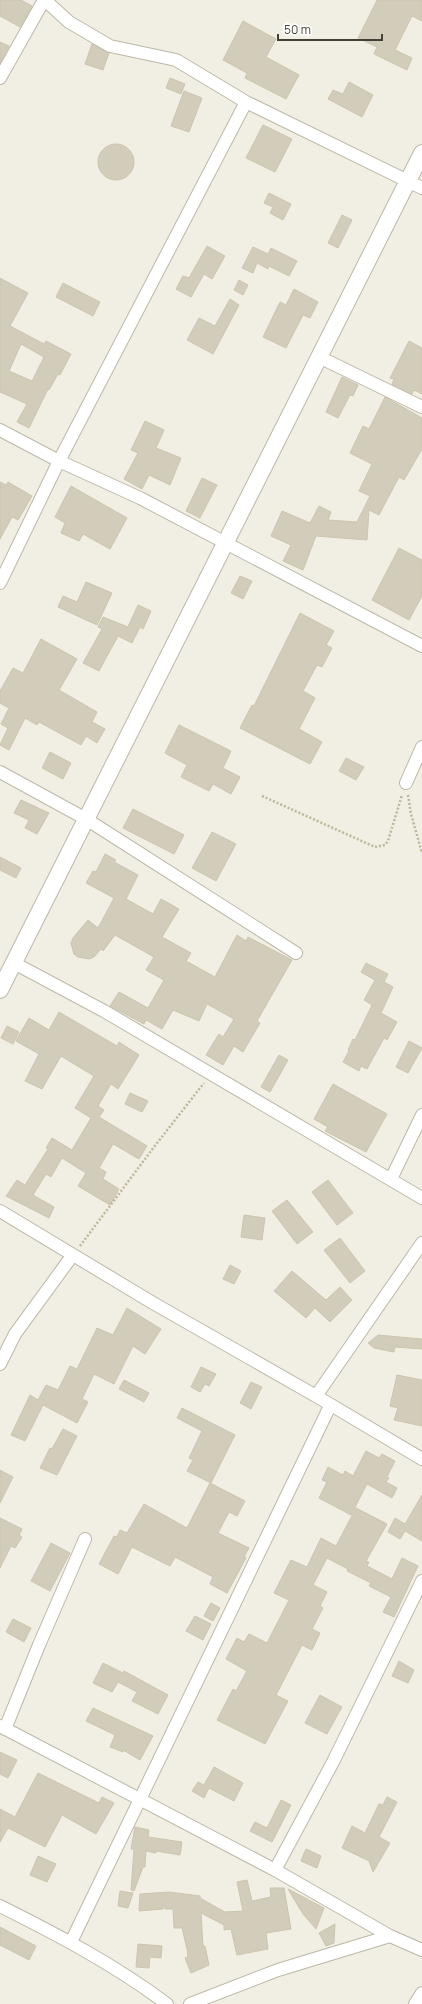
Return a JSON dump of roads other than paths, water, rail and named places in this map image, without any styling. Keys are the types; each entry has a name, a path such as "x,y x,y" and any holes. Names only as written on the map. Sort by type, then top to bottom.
{"street":[{"path":"0,78 44,0 69,22 110,46 176,60 246,102 422,188"},
{"path":"0,583 59,461 246,102"},
{"path":"0,990 422,153"},
{"path":"319,356 422,407"},
{"path":"0,430 59,461 140,498 225,544 422,646"},
{"path":"406,783 422,747"},
{"path":"0,772 86,819 296,953"},
{"path":"14,963 104,1011 422,1198"},
{"path":"390,1179 422,1114"},
{"path":"0,1211 72,1256 316,1396 330,1406 422,1459"},
{"path":"316,1396 422,1243"},
{"path":"0,1364 15,1334 72,1256"},
{"path":"71,1942 330,1406"},
{"path":"85,1539 3,1728 275,1870 390,1936 422,1949"},
{"path":"275,1870 333,1762 422,1581"},
{"path":"0,1906 71,1942 144,1987 167,2004"},
{"path":"190,2004 278,1970 390,1936"},
{"path":"415,2004 422,1993"}]}
